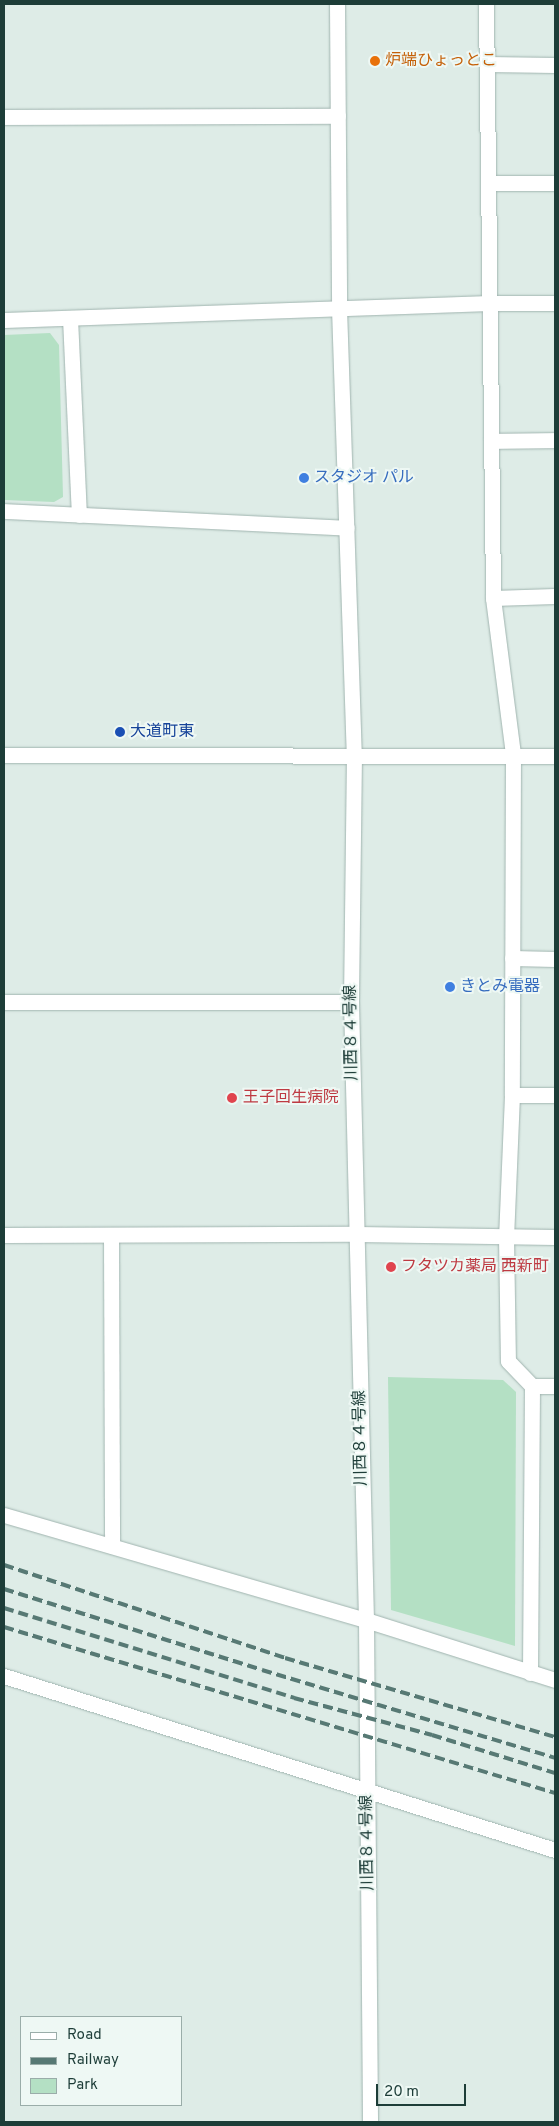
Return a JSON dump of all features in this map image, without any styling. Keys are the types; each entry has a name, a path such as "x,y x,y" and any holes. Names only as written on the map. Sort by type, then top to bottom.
{"street":[{"name":"川西８４号線","path":"337,4 339,308 354,754 351,1002 366,1620 370,2122"},
{"path":"486,4 493,598 513,755 512,1095 506,1236 508,1362 532,1386 555,1386"},
{"path":"487,64 555,65"},
{"path":"4,117 338,116"},
{"path":"489,184 555,182"},
{"path":"4,320 490,303 555,303"},
{"path":"70,318 79,515"},
{"path":"491,441 555,440"},
{"path":"4,511 347,528"},
{"path":"493,598 555,596"},
{"path":"4,755 354,754 555,756"},
{"path":"512,958 555,959"},
{"path":"4,1002 351,1002"},
{"path":"512,1095 555,1095"},
{"path":"4,1235 357,1234 555,1237"},
{"path":"111,1235 112,1546"},
{"path":"530,1673 532,1386"},
{"path":"4,1515 366,1620 555,1680"},
{"path":"4,1676 367,1789 555,1850"}],"green space":[{"path":"50,333 59,345 63,497 54,502 4,500 4,335"},
{"path":"388,1377 503,1380 516,1392 515,1646 391,1610"}],"railway":[{"path":"4,1565 285,1658 555,1737"},
{"path":"4,1589 262,1670 555,1758"},
{"path":"4,1608 294,1698 432,1735 555,1773"},
{"path":"4,1627 555,1793"}],"place":[{"name":"炉端ひょっとこ","path":"375,61"},
{"name":"スタジオ パル","path":"304,478"},
{"name":"大道町東","path":"120,732"},
{"name":"きとみ電器","path":"450,987"},
{"name":"王子回生病院","path":"232,1098"},
{"name":"フタツカ薬局 西新町","path":"391,1267"}]}
